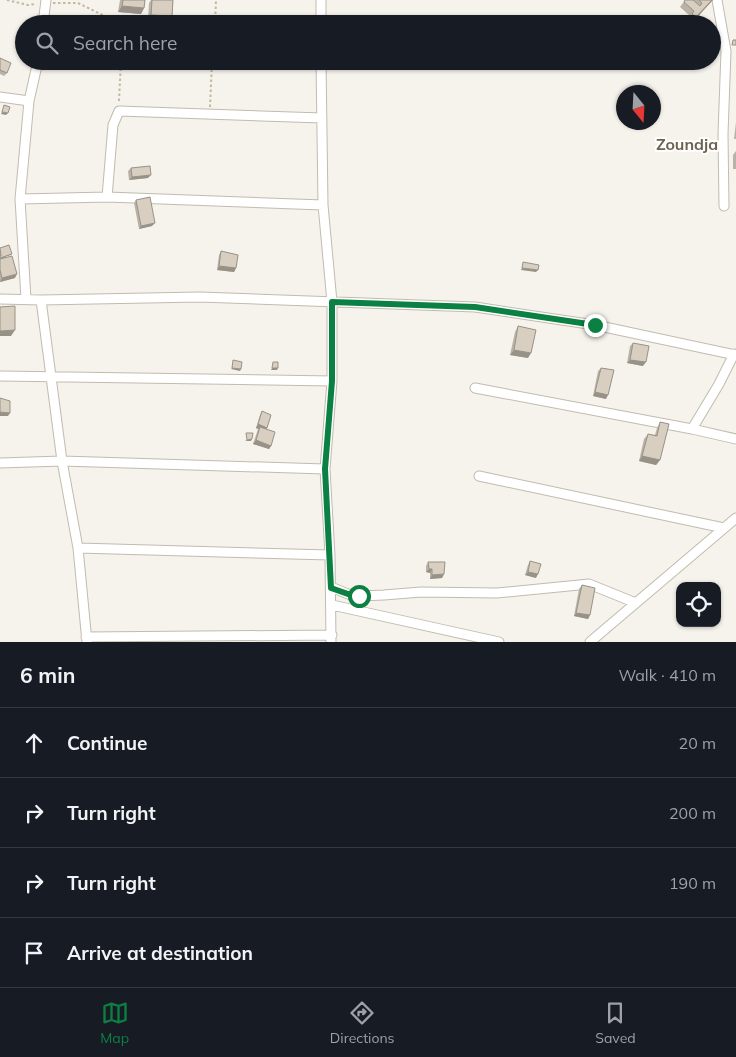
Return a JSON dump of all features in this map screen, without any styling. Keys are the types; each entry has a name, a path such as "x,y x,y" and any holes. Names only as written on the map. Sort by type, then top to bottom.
{"street":[{"path":"321,0 321,15"},
{"path":"717,0 720,15"},
{"path":"44,15 46,2"},
{"path":"721,23 726,51 723,134 724,206"},
{"path":"26,299 20,199 29,101 36,70"},
{"path":"41,300 62,461 78,548 86,640 332,638 325,469 332,381 332,302 324,206 321,70"},
{"path":"0,96 29,101"},
{"path":"107,197 113,125 119,111 322,118"},
{"path":"20,199 107,197 324,206"},
{"path":"0,298 41,300 200,297 475,307 595,325 735,354 692,429"},
{"path":"0,376 332,381"},
{"path":"475,388 736,439"},
{"path":"0,463 62,461 325,469"},
{"path":"478,476 724,528"},
{"path":"590,642 736,518"},
{"path":"78,548 330,555"},
{"path":"331,588 359,596 384,596 421,592 497,593 589,584 636,603"},
{"path":"332,605 499,642"}],"path":[{"path":"7,0 28,5 46,2 78,3 103,15"},
{"path":"215,15 216,0"},
{"path":"119,111 121,70"},
{"path":"210,114 212,70"}],"building":[{"path":"123,0 145,0 144,8 122,6"},
{"path":"152,0 173,0 172,15 151,15"},
{"path":"685,0 693,0 700,6 702,3 699,0 712,0 698,15 692,14 694,11 684,2"},
{"path":"733,40 736,40 736,45 732,45"},
{"path":"0,58 11,63 7,73 0,70"},
{"path":"4,105 10,107 8,113 2,112"},
{"path":"150,166 151,175 132,177 131,168"},
{"path":"150,197 155,223 141,226 136,200"},
{"path":"9,245 12,254 0,258 0,248"},
{"path":"221,251 238,255 236,268 219,266"},
{"path":"12,256 17,274 2,278 0,259"},
{"path":"523,262 539,265 538,270 522,268"},
{"path":"15,306 15,330 0,331 0,307"},
{"path":"518,326 536,330 531,353 514,350"},
{"path":"633,343 649,346 646,362 630,360"},
{"path":"233,360 242,362 241,369 232,368"},
{"path":"273,362 278,362 278,368 272,368"},
{"path":"601,368 614,370 608,395 595,392"},
{"path":"0,398 10,401 10,413 0,412"},
{"path":"262,411 271,415 267,428 258,424"},
{"path":"660,422 669,424 660,460 642,456 648,434 657,436"},
{"path":"260,427 275,432 271,446 256,440"},
{"path":"246,433 253,433 252,439 247,440"},
{"path":"530,561 541,564 538,574 528,572"},
{"path":"428,562 445,562 444,574 432,575 432,569 429,569"},
{"path":"582,585 595,588 590,615 576,613"}],"district":[{"name":"Zoundja","path":"687,144"}],"route":[{"path":"359,596 331,588 325,469 332,381 332,302 475,307 595,325"}]}
